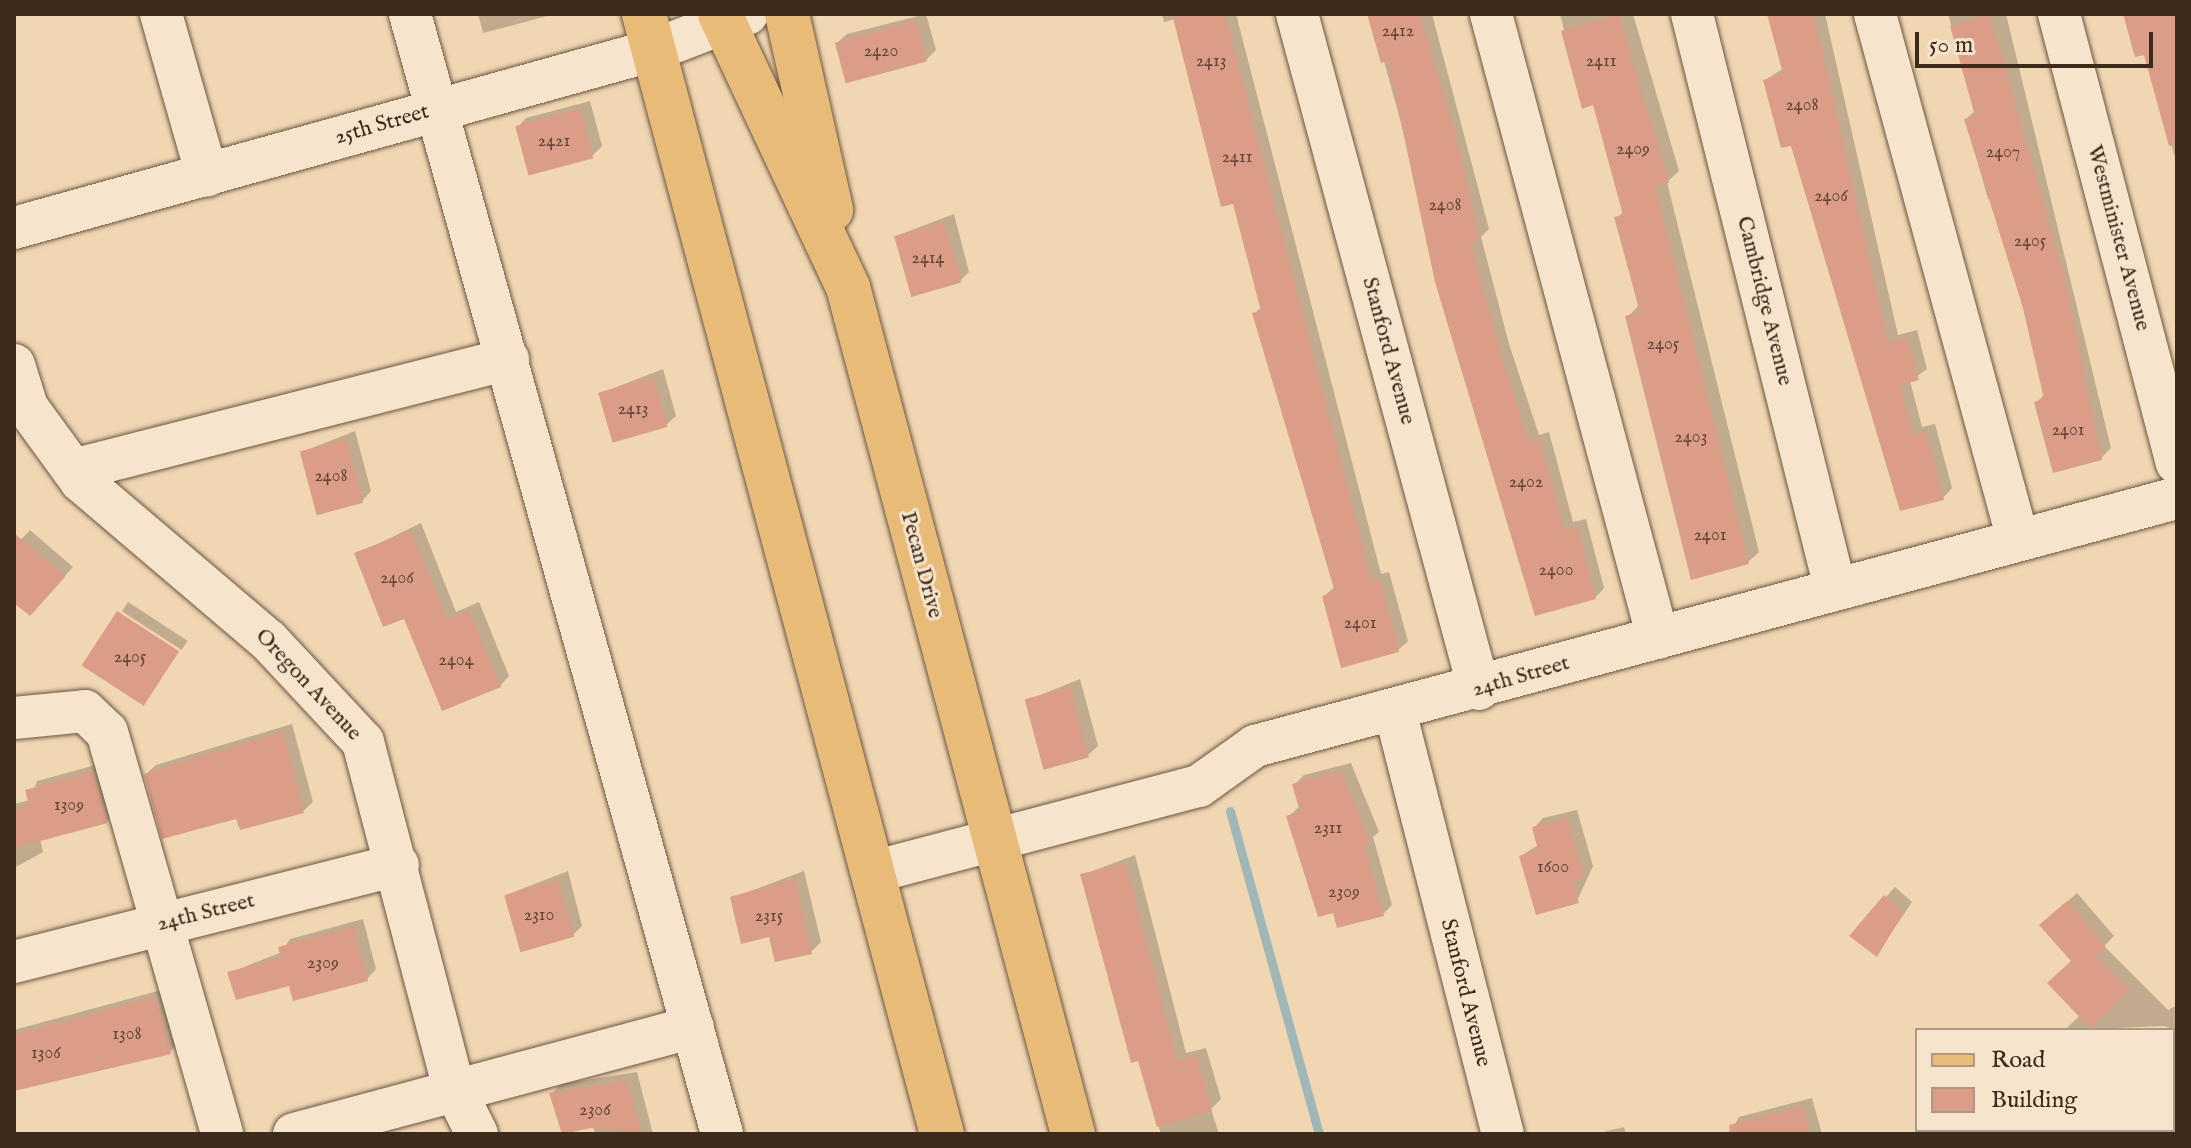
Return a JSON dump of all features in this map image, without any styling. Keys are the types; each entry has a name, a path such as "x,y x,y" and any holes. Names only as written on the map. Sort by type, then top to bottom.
{"main road":[{"path":"787,14 848,287"},
{"name":"Pecan Drive","path":"729,16 848,287 1073,1134"},
{"path":"649,32 942,1134"}],"street":[{"path":"161,14 207,176"},
{"path":"410,14 722,1134"},
{"name":"Stanford Avenue","path":"1297,14 1479,689"},
{"path":"1491,14 1658,638"},
{"name":"Cambridge Avenue","path":"1692,14 1835,588"},
{"path":"1875,14 2018,540"},
{"name":"Westminister Avenue","path":"2059,14 2177,463"},
{"name":"25th Street","path":"14,228 436,109 649,32 729,16"},
{"path":"73,470 508,359"},
{"name":"Oregon Avenue","path":"14,365 27,407 73,470 268,640 363,742 398,865 454,1088 477,1134"},
{"name":"24th Street","path":"873,872 994,844 1199,786 1255,746 1479,689 1835,588 2177,498"},
{"path":"14,718 85,711 107,732 165,922 222,1134"},
{"name":"Stanford Avenue","path":"1395,711 1503,1134"},
{"name":"24th Street","path":"14,962 398,865"},
{"path":"294,1134 454,1088 693,1027"}],"building":[{"path":"1172,14 1225,14 1372,582 1380,580 1399,652 1341,668 1322,596 1335,592 1252,313 1261,311 1233,204 1221,207"},
{"path":"1367,14 1420,14 1458,143 1480,240 1471,243 1501,354 1529,443 1540,440 1564,530 1577,527 1596,599 1535,616 1435,282 1388,61 1381,63"},
{"path":"1767,14 1814,14 1888,343 1908,338 1919,380 1900,385 1913,435 1926,432 1944,500 1900,511 1791,146 1781,148 1763,80 1783,74"},
{"path":"2123,14 2177,14 2177,145 2169,146 2144,55 2135,57"},
{"path":"1619,15 1669,183 1655,187 1749,564 1691,580 1625,316 1640,312 1614,217 1623,215 1593,105 1582,109 1561,31"},
{"path":"1990,15 2064,275 2102,460 2053,473 2034,402 2044,399 2023,308 1964,119 1975,116 1950,26"},
{"path":"916,21 927,62 846,83 835,43"},
{"path":"580,109 593,158 528,176 515,126"},
{"path":"944,222 961,283 911,297 894,236"},
{"path":"653,377 667,427 613,443 598,393"},
{"path":"346,439 363,503 317,515 300,451"},
{"path":"411,531 447,620 469,610 501,687 442,711 404,619 383,627 354,553"},
{"path":"14,533 65,577 30,616 14,603"},
{"path":"117,611 179,651 144,706 82,666"},
{"path":"1070,687 1089,758 1043,770 1025,699"},
{"path":"283,732 304,813 240,830 236,819 162,839 144,774"},
{"path":"1341,771 1371,843 1364,845 1384,916 1337,928 1333,913 1318,917 1286,816 1300,812 1292,784"},
{"path":"93,772 108,823 14,848 14,810 29,806 25,790"},
{"path":"1567,818 1584,878 1573,881 1579,903 1536,915 1519,856 1538,850 1532,827"},
{"path":"1126,864 1177,1061 1197,1056 1212,1111 1157,1127 1138,1061 1131,1063 1080,874"},
{"path":"795,879 812,954 775,962 769,937 741,944 730,897"},
{"path":"558,880 574,937 520,952 504,895"},
{"path":"1884,895 1903,913 1877,957 1849,936"},
{"path":"2067,901 2106,947 2096,957 2130,991 2092,1028 2047,983 2071,961 2039,925"},
{"path":"354,927 368,981 293,1001 289,986 236,1000 227,972 281,958 278,947"},
{"path":"156,997 171,1054 14,1091 14,1035"},
{"path":"627,1081 642,1134 591,1128 562,1134 549,1093"},
{"path":"1803,1106 1810,1134 1730,1134 1729,1125"}],"waterway":[{"path":"1230,811 1319,1134"}]}
